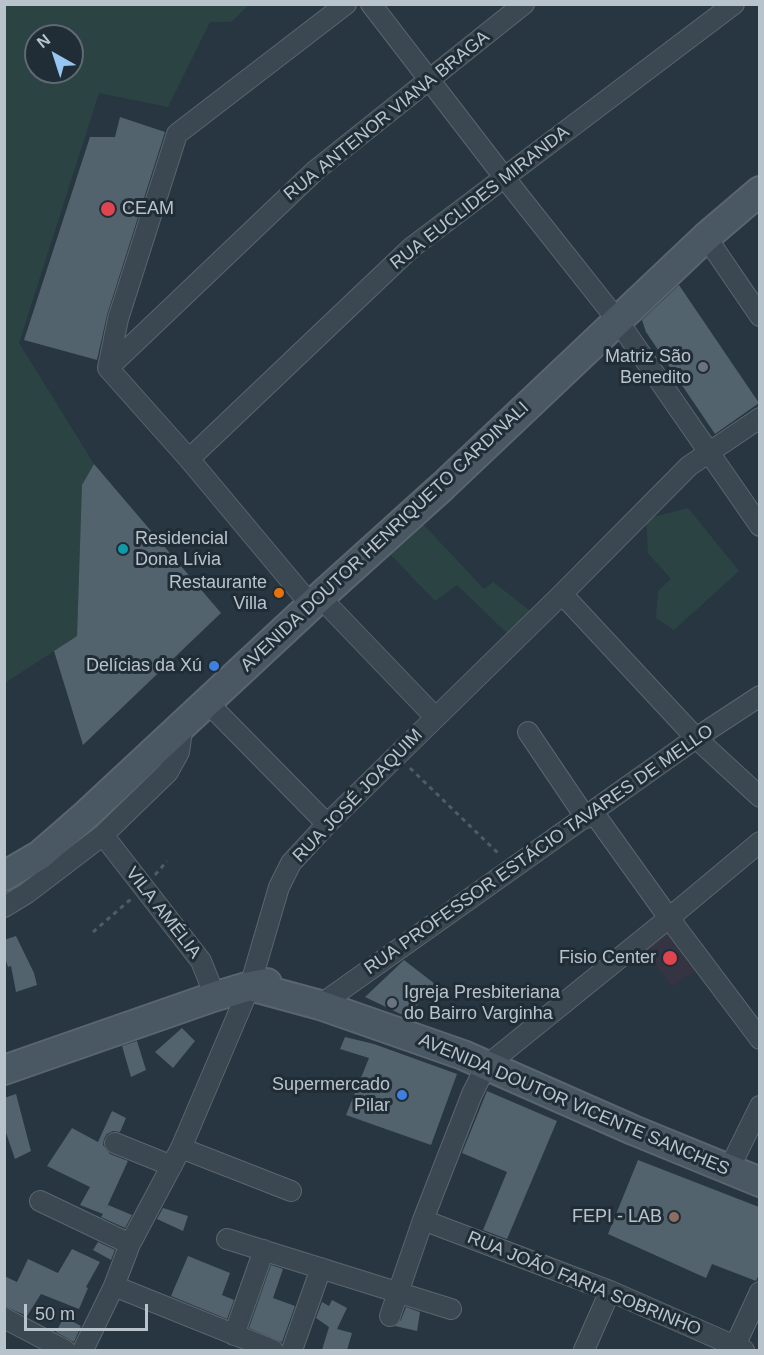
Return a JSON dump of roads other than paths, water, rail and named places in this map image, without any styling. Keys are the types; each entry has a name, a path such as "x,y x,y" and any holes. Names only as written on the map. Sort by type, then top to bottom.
{"main road":[{"name":"AVENIDA DOUTOR HENRIQUETO CARDINALI","path":"4,876 40,855 315,601 444,486 706,237 759,191"},
{"name":"AVENIDA DOUTOR VICENTE SANCHES","path":"4,1070 213,997 266,983 311,995 320,1005 463,1055 633,1131 759,1182"}],"street":[{"path":"346,4 177,134 118,319 108,368 315,601 435,717"},
{"path":"371,4 618,321 759,526"},
{"name":"RUA ANTENOR VIANA BRAGA","path":"108,368 316,170 524,4"},
{"name":"RUA EUCLIDES MIRANDA","path":"189,459 411,248 734,4"},
{"path":"706,237 759,316"},
{"path":"118,319 150,330"},
{"name":"RUA JOSÉ JOAQUIM","path":"83,1350 114,1286 130,1244 181,1148 250,986 279,887 291,863 327,824 689,466 759,418"},
{"path":"562,594 696,738 759,797"},
{"name":"RUA PROFESSOR ESTÁCIO TAVARES DE MELLO","path":"320,1005 696,738 759,696"},
{"path":"207,702 327,824"},
{"path":"4,907 27,893 103,835 168,772 179,752 183,724"},
{"path":"528,732 759,1039"},
{"name":"VILA AMÉLIA","path":"103,835 201,962 213,997"},
{"path":"390,1316 423,1220 472,1094 486,1066 759,842"},
{"path":"729,1169 759,1106"},
{"path":"115,1143 172,1166"},
{"path":"181,1148 291,1191"},
{"path":"40,1201 130,1244"},
{"name":"RUA JOÃO FARIA SOBRINHO","path":"423,1220 610,1291 737,1349"},
{"path":"227,1239 451,1309"},
{"path":"234,1335 264,1250"},
{"path":"292,1350 321,1268"},
{"path":"114,1286 273,1350"},
{"path":"584,1350 610,1291"},
{"path":"737,1349 759,1292"},
{"path":"4,1318 65,1350"}],"place":[{"name":"CEAM","path":"108,209"},
{"name":"Matriz São Benedito","path":"703,367"},
{"name":"Residencial Dona Lívia","path":"123,549"},
{"name":"Restaurante Villa","path":"279,593"},
{"name":"Delícias da Xú","path":"214,666"},
{"name":"Fisio Center","path":"670,958"},
{"name":"Igreja Presbiteriana do Bairro Varginha","path":"392,1003"},
{"name":"Supermercado Pilar","path":"402,1095"},
{"name":"FEPI - LAB","path":"674,1217"}]}
